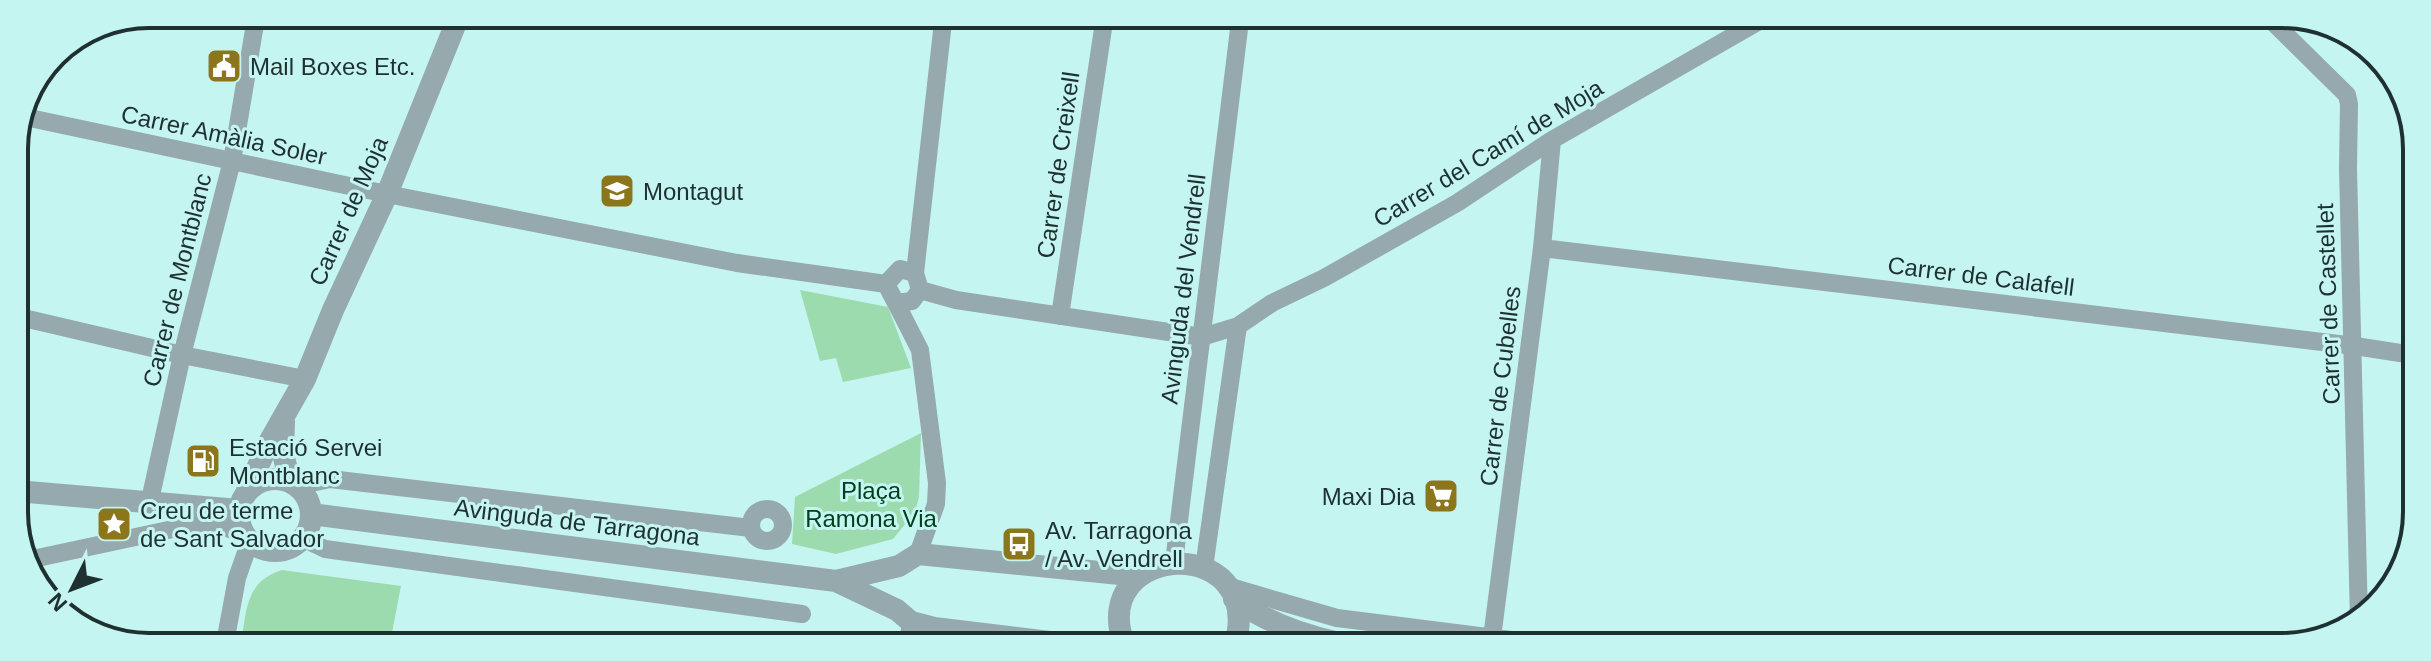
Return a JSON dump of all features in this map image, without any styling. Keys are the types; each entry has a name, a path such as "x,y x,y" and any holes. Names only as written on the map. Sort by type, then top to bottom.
{"street":[{"name":"Carrer de Montblanc","path":"150,500 182,355 232,161 254,28"},
{"name":"Carrer de Moja","path":"243,500 267,446 305,379 387,194 454,28"},
{"path":"896,303 912,301 917,282 942,28"},
{"name":"Carrer de Creixell","path":"1060,316 1103,28"},
{"name":"Avinguda del Vendrell","path":"1174,562 1239,28"},
{"name":"Carrer del Camí de Moja","path":"1238,326 1272,303 1324,278 1457,203 1552,140 1747,28"},
{"name":"Carrer de Castellet","path":"2279,28 2347,95 2349,104 2359,605"},
{"name":"Carrer Amàlia Soler","path":"32,118 387,194 737,263 886,284"},
{"name":"Carrer de Cubelles","path":"1493,633 1542,248 1552,140"},
{"name":"Carrer de Calafell","path":"1542,248 2403,353"},
{"path":"1140,576 918,554 936,504 937,483 920,350 886,284 900,269 917,282 956,300 1202,337 1238,326 1204,568"},
{"path":"28,319 182,355 305,379"},
{"path":"37,558 201,523 213,523 271,551 294,546 307,531 311,514 305,494 294,484 282,443 284,417"},
{"path":"28,492 150,500 243,500 267,479 294,484"},
{"name":"Avinguda de Tarragona","path":"294,484 330,479 751,528"},
{"path":"227,633 247,538 243,500"},
{"name":"Avinguda de Tarragona","path":"311,514 836,581 899,566 918,554"},
{"path":"302,538 325,549 802,614"},
{"path":"1120,633 1120,612 1127,592 1140,576 1174,562 1204,568 1249,610 1302,633"},
{"path":"899,566 893,589 905,625"},
{"name":"Avinguda de Tarragona","path":"836,581 905,625 938,633"},
{"path":"1231,592 1337,618 1453,633"},
{"path":"1231,592 1239,614 1238,633"}],"green space":[{"path":"800,290 888,307 911,368 843,382 836,358 820,361"},
{"name":"Plaça Ramona Via","path":"921,433 919,497 915,512 893,539 836,554 792,544 795,497"},
{"path":"282,570 401,586 392,633 243,633 254,589 270,575"}],"place":[{"name":"Mail Boxes Etc.","path":"224,66"},
{"name":"Montagut","path":"617,191"},
{"name":"Estació Servei Montblanc","path":"203,461"},
{"name":"Maxi Dia","path":"1441,496"},
{"name":"Creu de terme de Sant Salvador","path":"114,524"},
{"name":"Av. Tarragona / Av. Vendrell","path":"1019,544"}]}
